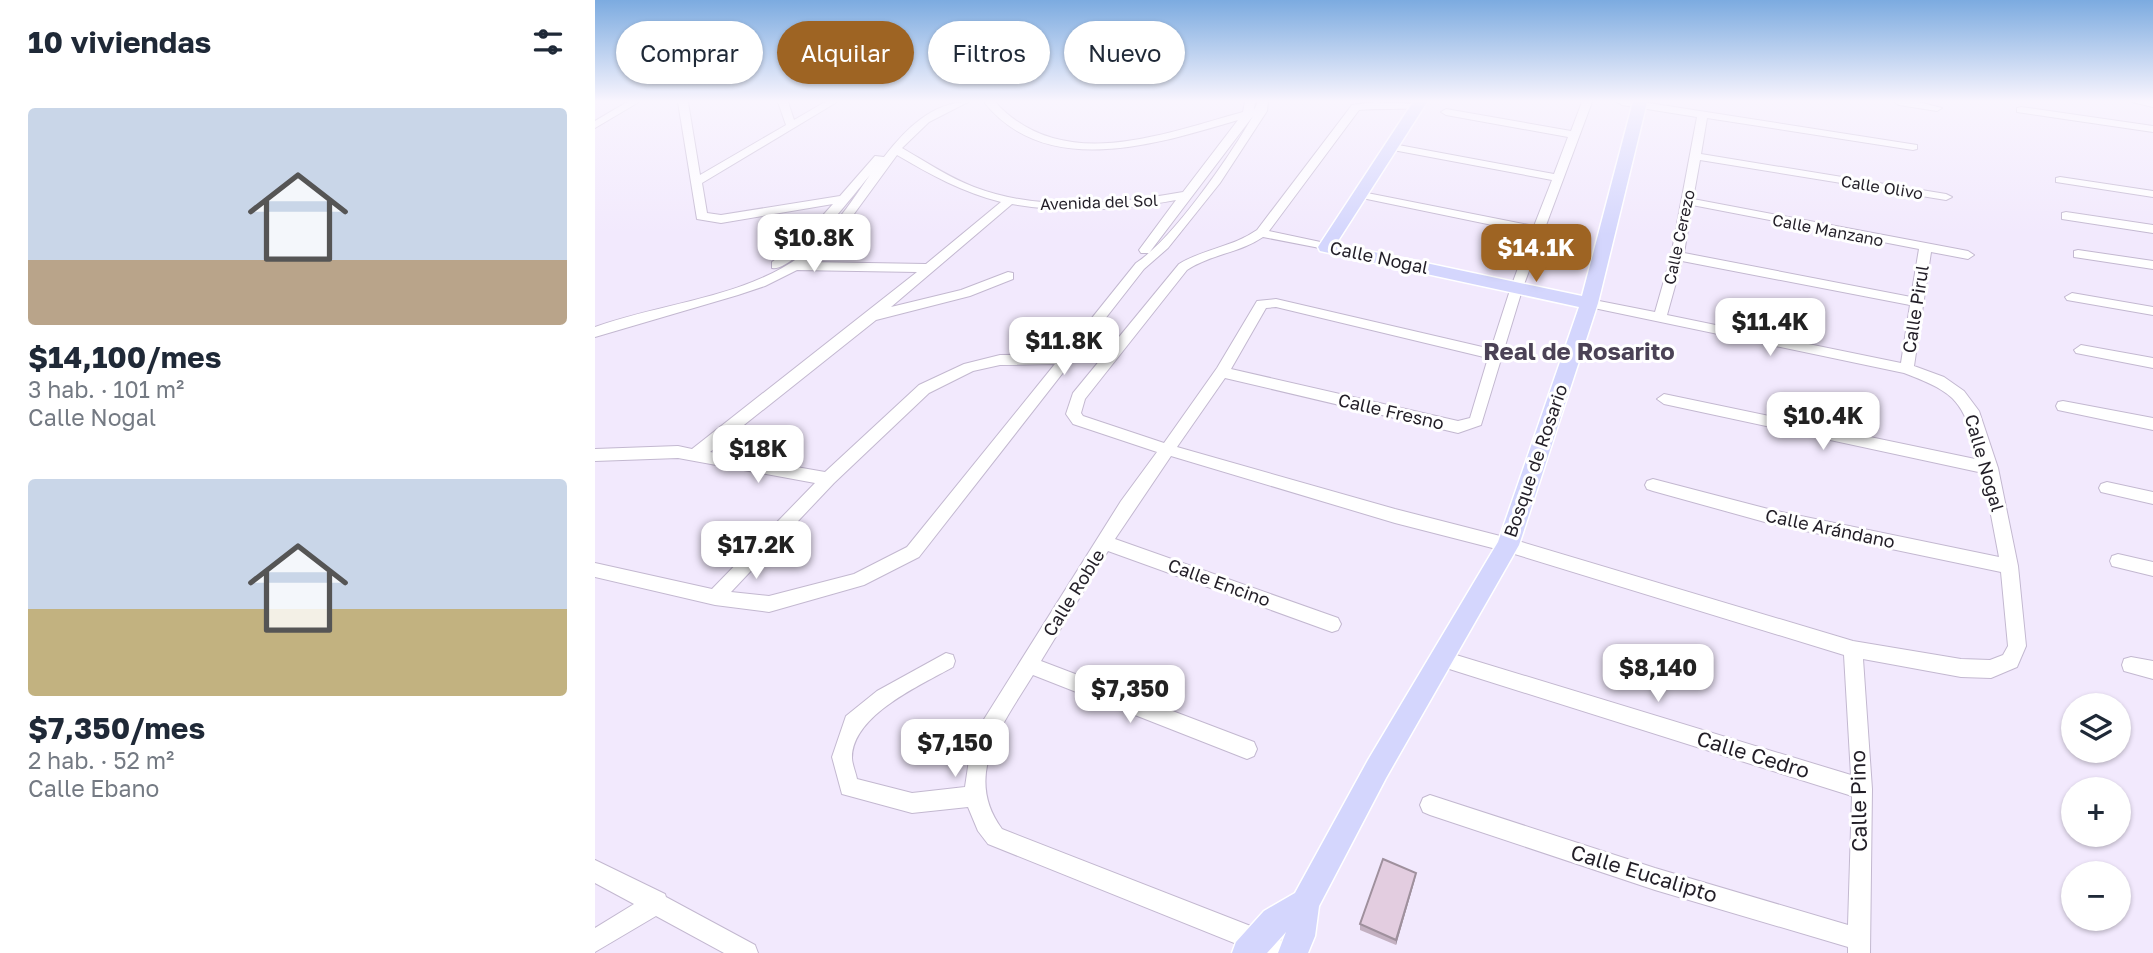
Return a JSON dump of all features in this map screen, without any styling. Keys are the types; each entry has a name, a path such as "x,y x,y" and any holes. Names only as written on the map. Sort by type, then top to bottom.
{"main road":[{"name":"Bosque de Rosario","path":"1305,903 1377,769 1508,545 1589,303 1624,146"},
{"path":"1326,247 1393,147"},
{"name":"Calle Nogal","path":"1326,247 1589,303"},
{"path":"1262,949 1275,922 1305,903"},
{"path":"1293,953 1300,936 1305,903"}],"street":[{"path":"690,146 701,216 705,219 721,219 861,197"},
{"path":"695,182 755,146"},
{"path":"595,324 767,271 780,264 804,244 889,146"},
{"path":"595,324 748,286 794,266 817,249 900,146"},
{"path":"1140,266 1142,254 1222,146"},
{"path":"595,570 715,597 769,604 858,580 913,551 1140,266 1152,258 1162,246 1238,146"},
{"path":"1261,233 1326,146"},
{"name":"Calle Fresno","path":"1221,372 1458,427 1470,425 1476,421 1517,287 1570,146"},
{"name":"Calle Cerezo","path":"1661,317 1677,256 1697,146"},
{"path":"1393,147 1559,178"},
{"name":"Avenida del Sol","path":"897,150 942,178 1008,202 1062,206 1110,205 1188,195"},
{"name":"Calle Olivo","path":"1695,156 1946,197"},
{"path":"2060,180 2153,194"},
{"path":"1362,195 1539,231"},
{"name":"Calle Manzano","path":"1688,201 1968,255"},
{"path":"695,455 871,317 1008,202"},
{"path":"2066,216 2153,229"},
{"name":"Calle Nogal","path":"1326,247 1261,233 1246,243 1200,256 1183,267 1078,397 1073,414 1078,420 1165,449 1395,516 1508,545 1853,649 1961,668 1991,669 2010,661 2017,646 2009,565 1990,468 1972,411 1959,395 1940,380 1907,369 1589,303"},
{"name":"Calle Pirul","path":"1907,369 1925,248"},
{"path":"2078,254 2153,265"},
{"path":"1677,256 1915,303"},
{"path":"780,264 928,268"},
{"path":"871,317 965,293 1008,276"},
{"path":"2072,297 2153,311"},
{"name":"Calle Roble","path":"1262,949 995,837 981,820 974,796 976,767 988,731 1165,449 1221,372 1262,304 1269,302 1495,355"},
{"path":"2081,350 2153,363"},
{"path":"715,597 828,479 924,389 969,366 1000,360 1067,359"},
{"path":"1664,400 1990,468"},
{"path":"2063,406 2153,424"},
{"path":"595,455 678,452 828,479"},
{"name":"Calle Arándano","path":"1653,485 1772,517 2009,565"},
{"path":"2107,488 2153,498"},
{"name":"Calle Encino","path":"1106,542 1332,624"},
{"path":"2118,561 2153,569"},
{"name":"Calle Pino","path":"1853,649 1862,789 1859,946"},
{"name":"Calle Cedro","path":"1443,659 1862,789"},
{"path":"946,661 884,697 853,723 842,757 849,787 912,803 974,796"},
{"path":"2131,664 2153,670"},
{"path":"1028,665 1247,749"},
{"name":"Calle Eucalipto","path":"1430,805 1859,946"},
{"path":"595,871 657,902 747,953"},
{"path":"595,941 657,902"}],"building":[{"path":"1383,859 1416,873 1396,940 1360,924"}],"district":[{"name":"Real de Rosarito","path":"1579,352"}]}
